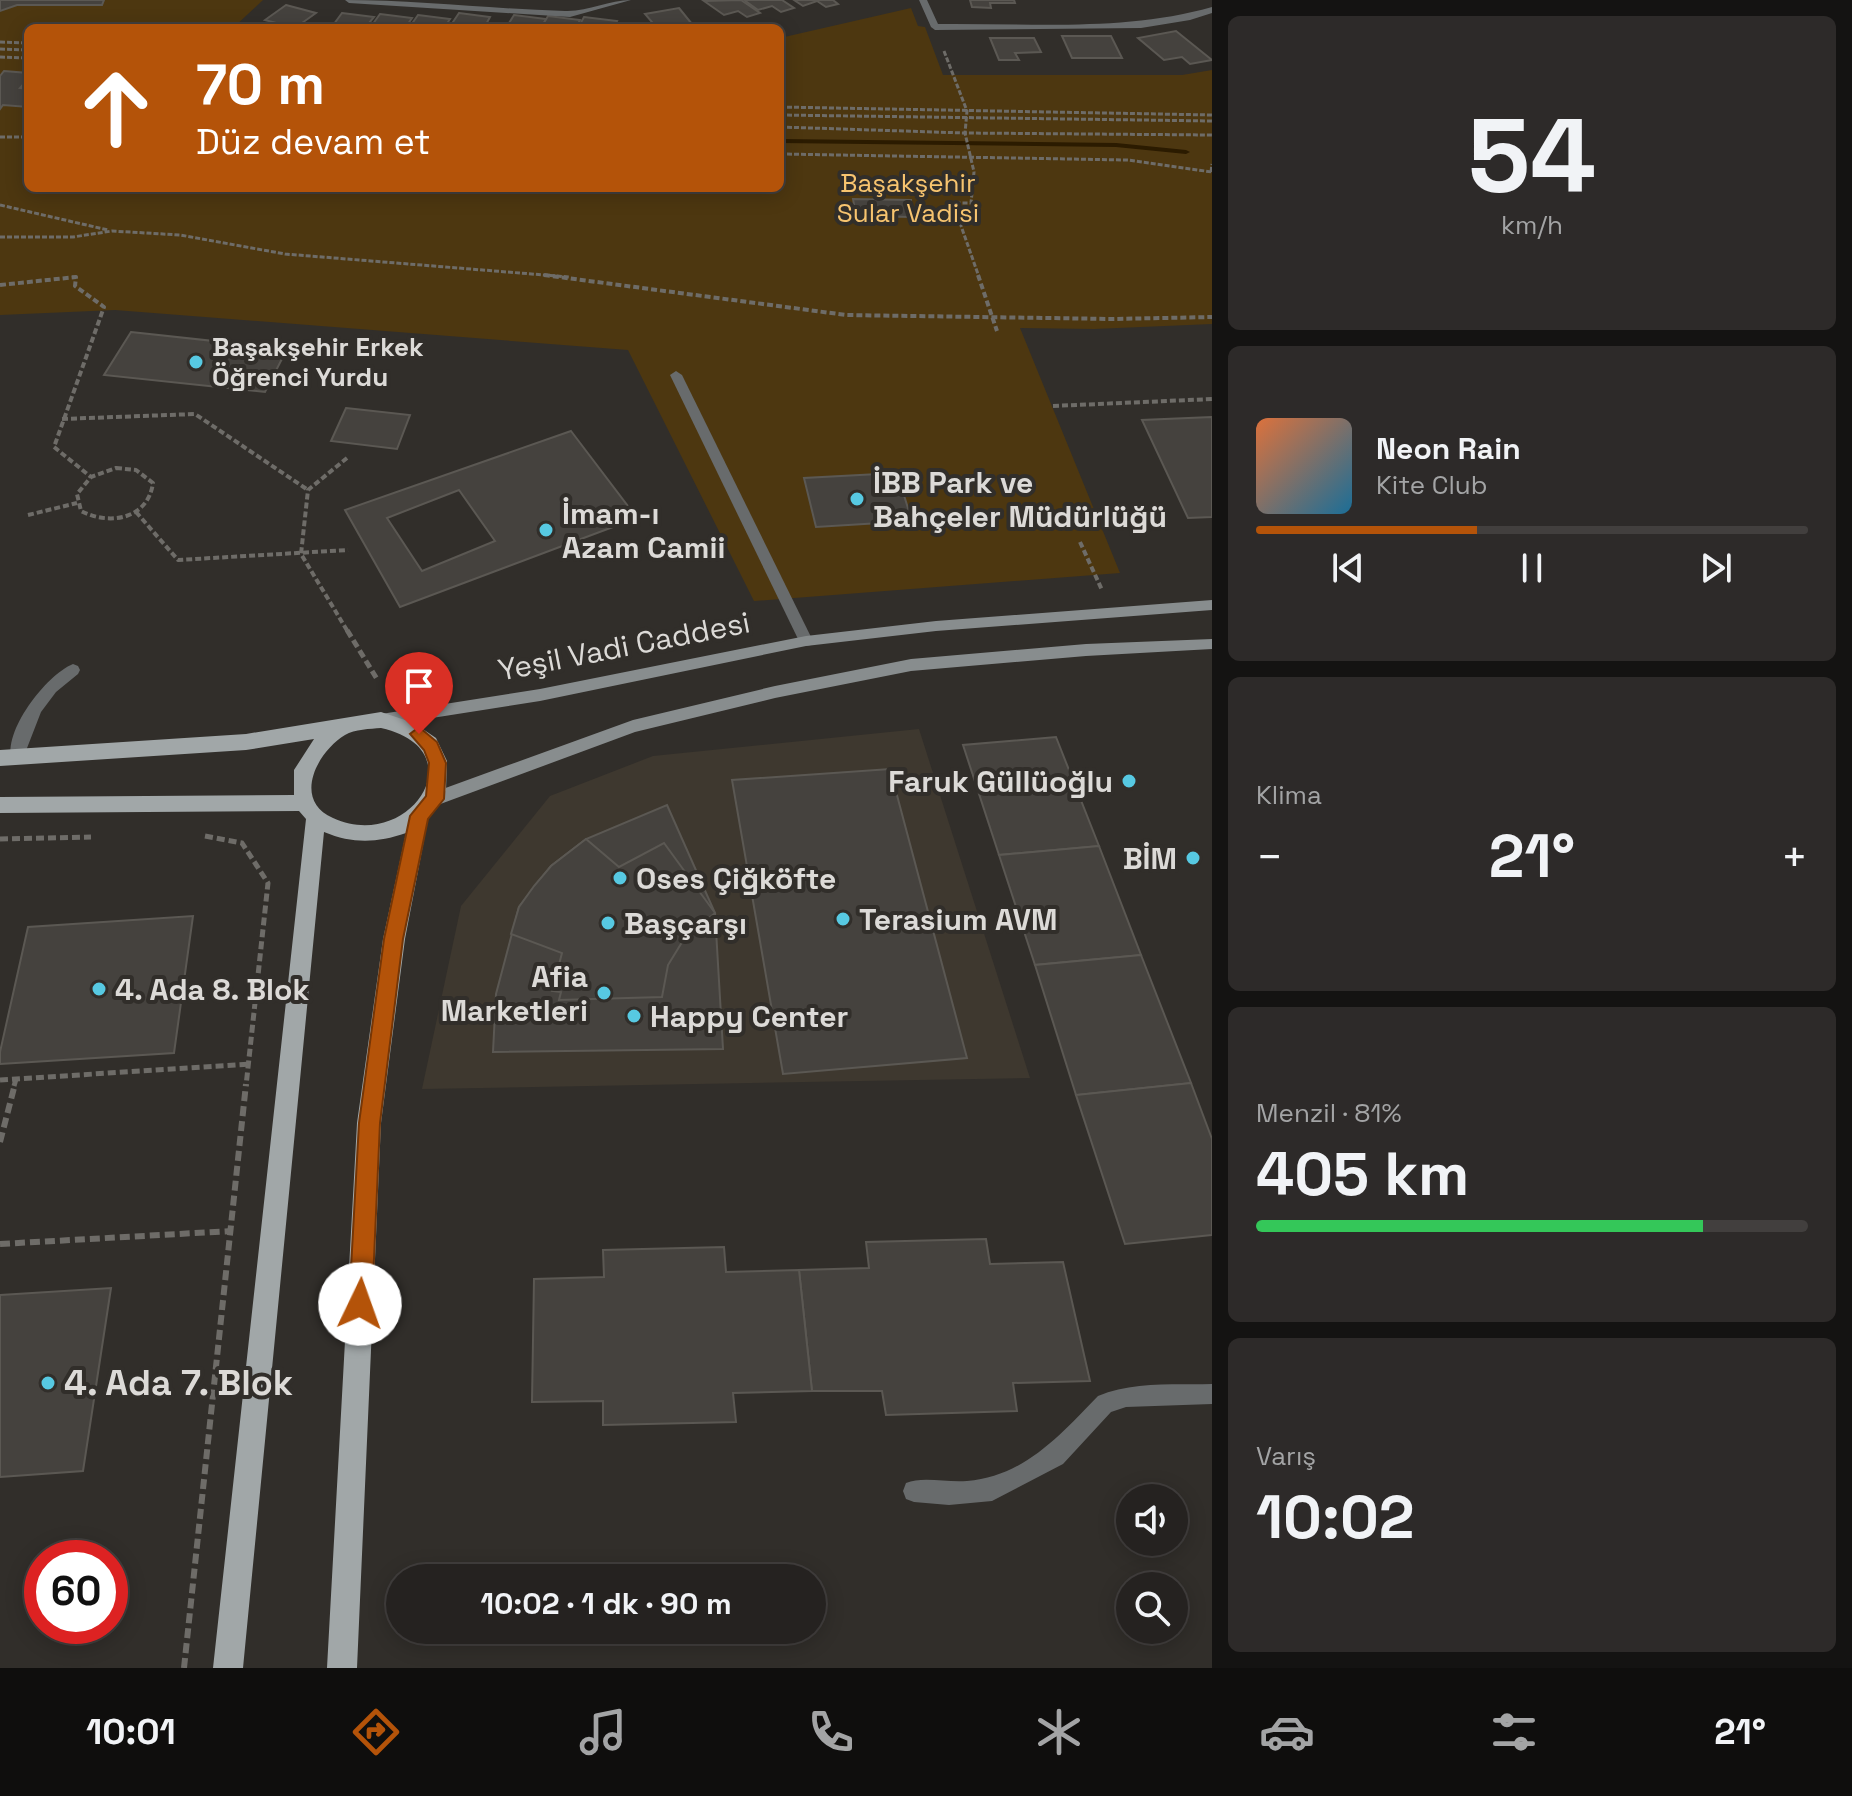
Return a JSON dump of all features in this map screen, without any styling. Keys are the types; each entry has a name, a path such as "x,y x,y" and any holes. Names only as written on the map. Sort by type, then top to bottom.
{"main road":[{"name":"Yeşil Vadi Caddesi","path":"8,757 246,742 540,695 806,641 936,626 1212,605"},
{"path":"0,805 310,810 333,829 354,834 376,834 427,807 633,726 805,686 911,665 1086,650 1212,644"},
{"path":"342,1668 369,1123 394,939 437,763 431,747 419,734 403,725 381,720"},
{"path":"228,1668 310,810 301,786 303,769 311,753 341,728"}],"lane":[{"path":"349,0 570,14 627,0"},
{"path":"923,0 935,27 1141,25 1212,10"},
{"path":"676,375 806,641"},
{"path":"8,757 36,705 55,683 73,670"},
{"path":"914,1491 949,1494 992,1490 1055,1456 1105,1403 1126,1397 1212,1394"}],"path":[{"path":"935,27 967,111 965,133 974,172 971,203 953,203 997,331"},
{"path":"0,42 24,43"},
{"path":"0,49 24,50"},
{"path":"0,57 24,58"},
{"path":"784,107 1212,115"},
{"path":"784,115 1212,121"},
{"path":"784,127 965,133 1212,135"},
{"path":"0,137 24,137"},
{"path":"784,154 1128,160 1211,172 1212,164"},
{"path":"0,205 112,231 180,235 285,254 576,278 846,315 1212,317"},
{"path":"0,237 73,237 112,231"},
{"path":"0,285 76,277 75,286 104,307 87,360 69,395 54,447 91,477"},
{"path":"1053,406 1212,399"},
{"path":"62,419 195,414 308,490"},
{"path":"347,458 308,490 301,554 377,679"},
{"path":"116,468 128,468 148,476 153,483 151,498 136,512 112,520 89,517 77,503 77,494 91,477 116,468"},
{"path":"28,515 77,503"},
{"path":"136,512 178,560 348,550"},
{"path":"1080,542 1113,613"},
{"path":"184,1668 268,883 242,843 198,834"},
{"path":"0,839 107,837"},
{"path":"0,1080 251,1064"},
{"path":"0,1142 16,1079"},
{"path":"0,1244 232,1231"}],"shaded area":[{"path":"919,729 1030,1078 422,1089 461,906 550,796 653,756"}],"green space":[{"name":"Başakşehir Sular Vadisi","path":"0,0 263,0 237,24 24,24 24,192 784,192 784,37 911,8 918,26 925,27 943,75 1182,75 1212,70 1212,324 1094,329 1020,328 1120,573 754,601 628,350 115,310 0,315"}],"building":[{"path":"0,0 104,0 102,5 17,5 0,11"},
{"path":"741,0 760,13 747,17 738,11 724,15 704,1"},
{"path":"744,0 782,0 794,8 781,12 772,6 758,10"},
{"path":"794,0 833,0 838,4 826,7 817,1 803,6"},
{"path":"970,0 1014,0 1015,3 990,3 991,8 972,7"},
{"path":"286,5 316,13 301,24 265,20"},
{"path":"679,8 692,24 654,24 645,14"},
{"path":"342,13 374,17 368,24 334,24"},
{"path":"459,13 490,17 486,24 452,24"},
{"path":"380,14 412,18 408,24 373,24"},
{"path":"418,15 450,19 447,24 412,24"},
{"path":"514,15 546,19 543,24 508,24"},
{"path":"548,16 580,20 578,24 543,24"},
{"path":"584,17 617,21 615,24 580,24"},
{"path":"1176,31 1212,60 1190,64 1182,57 1164,60 1138,38"},
{"path":"1062,36 1111,36 1122,58 1072,58"},
{"path":"990,38 1034,38 1041,52 1015,53 1019,60 999,60"},
{"path":"4,71 24,73 24,84 20,88 24,88 24,107 3,105 0,109 0,76"},
{"path":"853,199 911,200 911,217 856,216"},
{"name":"Başakşehir Erkek Öğrenci Yurdu","path":"131,332 287,349 265,392 104,375"},
{"path":"346,408 410,415 397,449 331,441"},
{"path":"1212,417 1212,517 1188,518 1142,420"},
{"name":"İmam-ı Azam Camii","path":"571,431 637,518 400,607 345,510","holes":["459,490 495,541 422,571 387,518"]},
{"name":"İBB Park ve Bahçeler Müdürlüğü","path":"897,473 912,521 816,527 804,478"},
{"path":"1056,737 1099,846 999,855 963,745"},
{"name":"Terasium AVM","path":"890,769 967,1058 783,1074 732,780"},
{"path":"667,805 715,913 723,1049 493,1052 496,994 519,907 551,866 586,839"},
{"name":"Başçarşı","path":"586,839 619,867 664,843 715,913 684,939 668,965 662,997 559,1000 561,992 552,991 562,953 511,934 519,907 534,886 551,866"},
{"path":"1099,846 1141,955 1035,965 999,855"},
{"name":"4. Ada 8. Blok","path":"193,916 174,1053 0,1064 0,1052 28,927"},
{"path":"1141,955 1191,1083 1076,1095 1035,965"},
{"path":"1191,1083 1212,1139 1212,1235 1125,1244 1076,1095"},
{"path":"986,1239 990,1264 1063,1262 1090,1381 1013,1383 1017,1411 886,1415 882,1391 812,1391 799,1270 869,1268 866,1242"},
{"path":"724,1247 726,1272 799,1270 812,1391 733,1393 736,1422 603,1425 603,1401 532,1402 534,1279 604,1277 603,1250"},
{"name":"4. Ada 7. Blok","path":"111,1288 83,1471 0,1477 0,1295"}],"waterway":[{"path":"784,141 1116,145 1186,152"}],"place":[{"name":"Başakşehir Erkek Öğrenci Yurdu","path":"196,362"},
{"name":"İBB Park ve Bahçeler Müdürlüğü","path":"857,499"},
{"name":"İmam-ı Azam Camii","path":"546,530"},
{"name":"Faruk Güllüoğlu","path":"1129,781"},
{"name":"BİM","path":"1193,858"},
{"name":"Oses Çiğköfte","path":"620,878"},
{"name":"Terasium AVM","path":"843,919"},
{"name":"Başçarşı","path":"608,923"},
{"name":"4. Ada 8. Blok","path":"99,989"},
{"name":"Afia Marketleri","path":"604,993"},
{"name":"Happy Center","path":"634,1016"},
{"name":"4. Ada 7. Blok","path":"48,1383"}],"route":[{"path":"360,1304 369,1123 394,939 419,816 435,799 437,763 431,747 419,734"}]}
